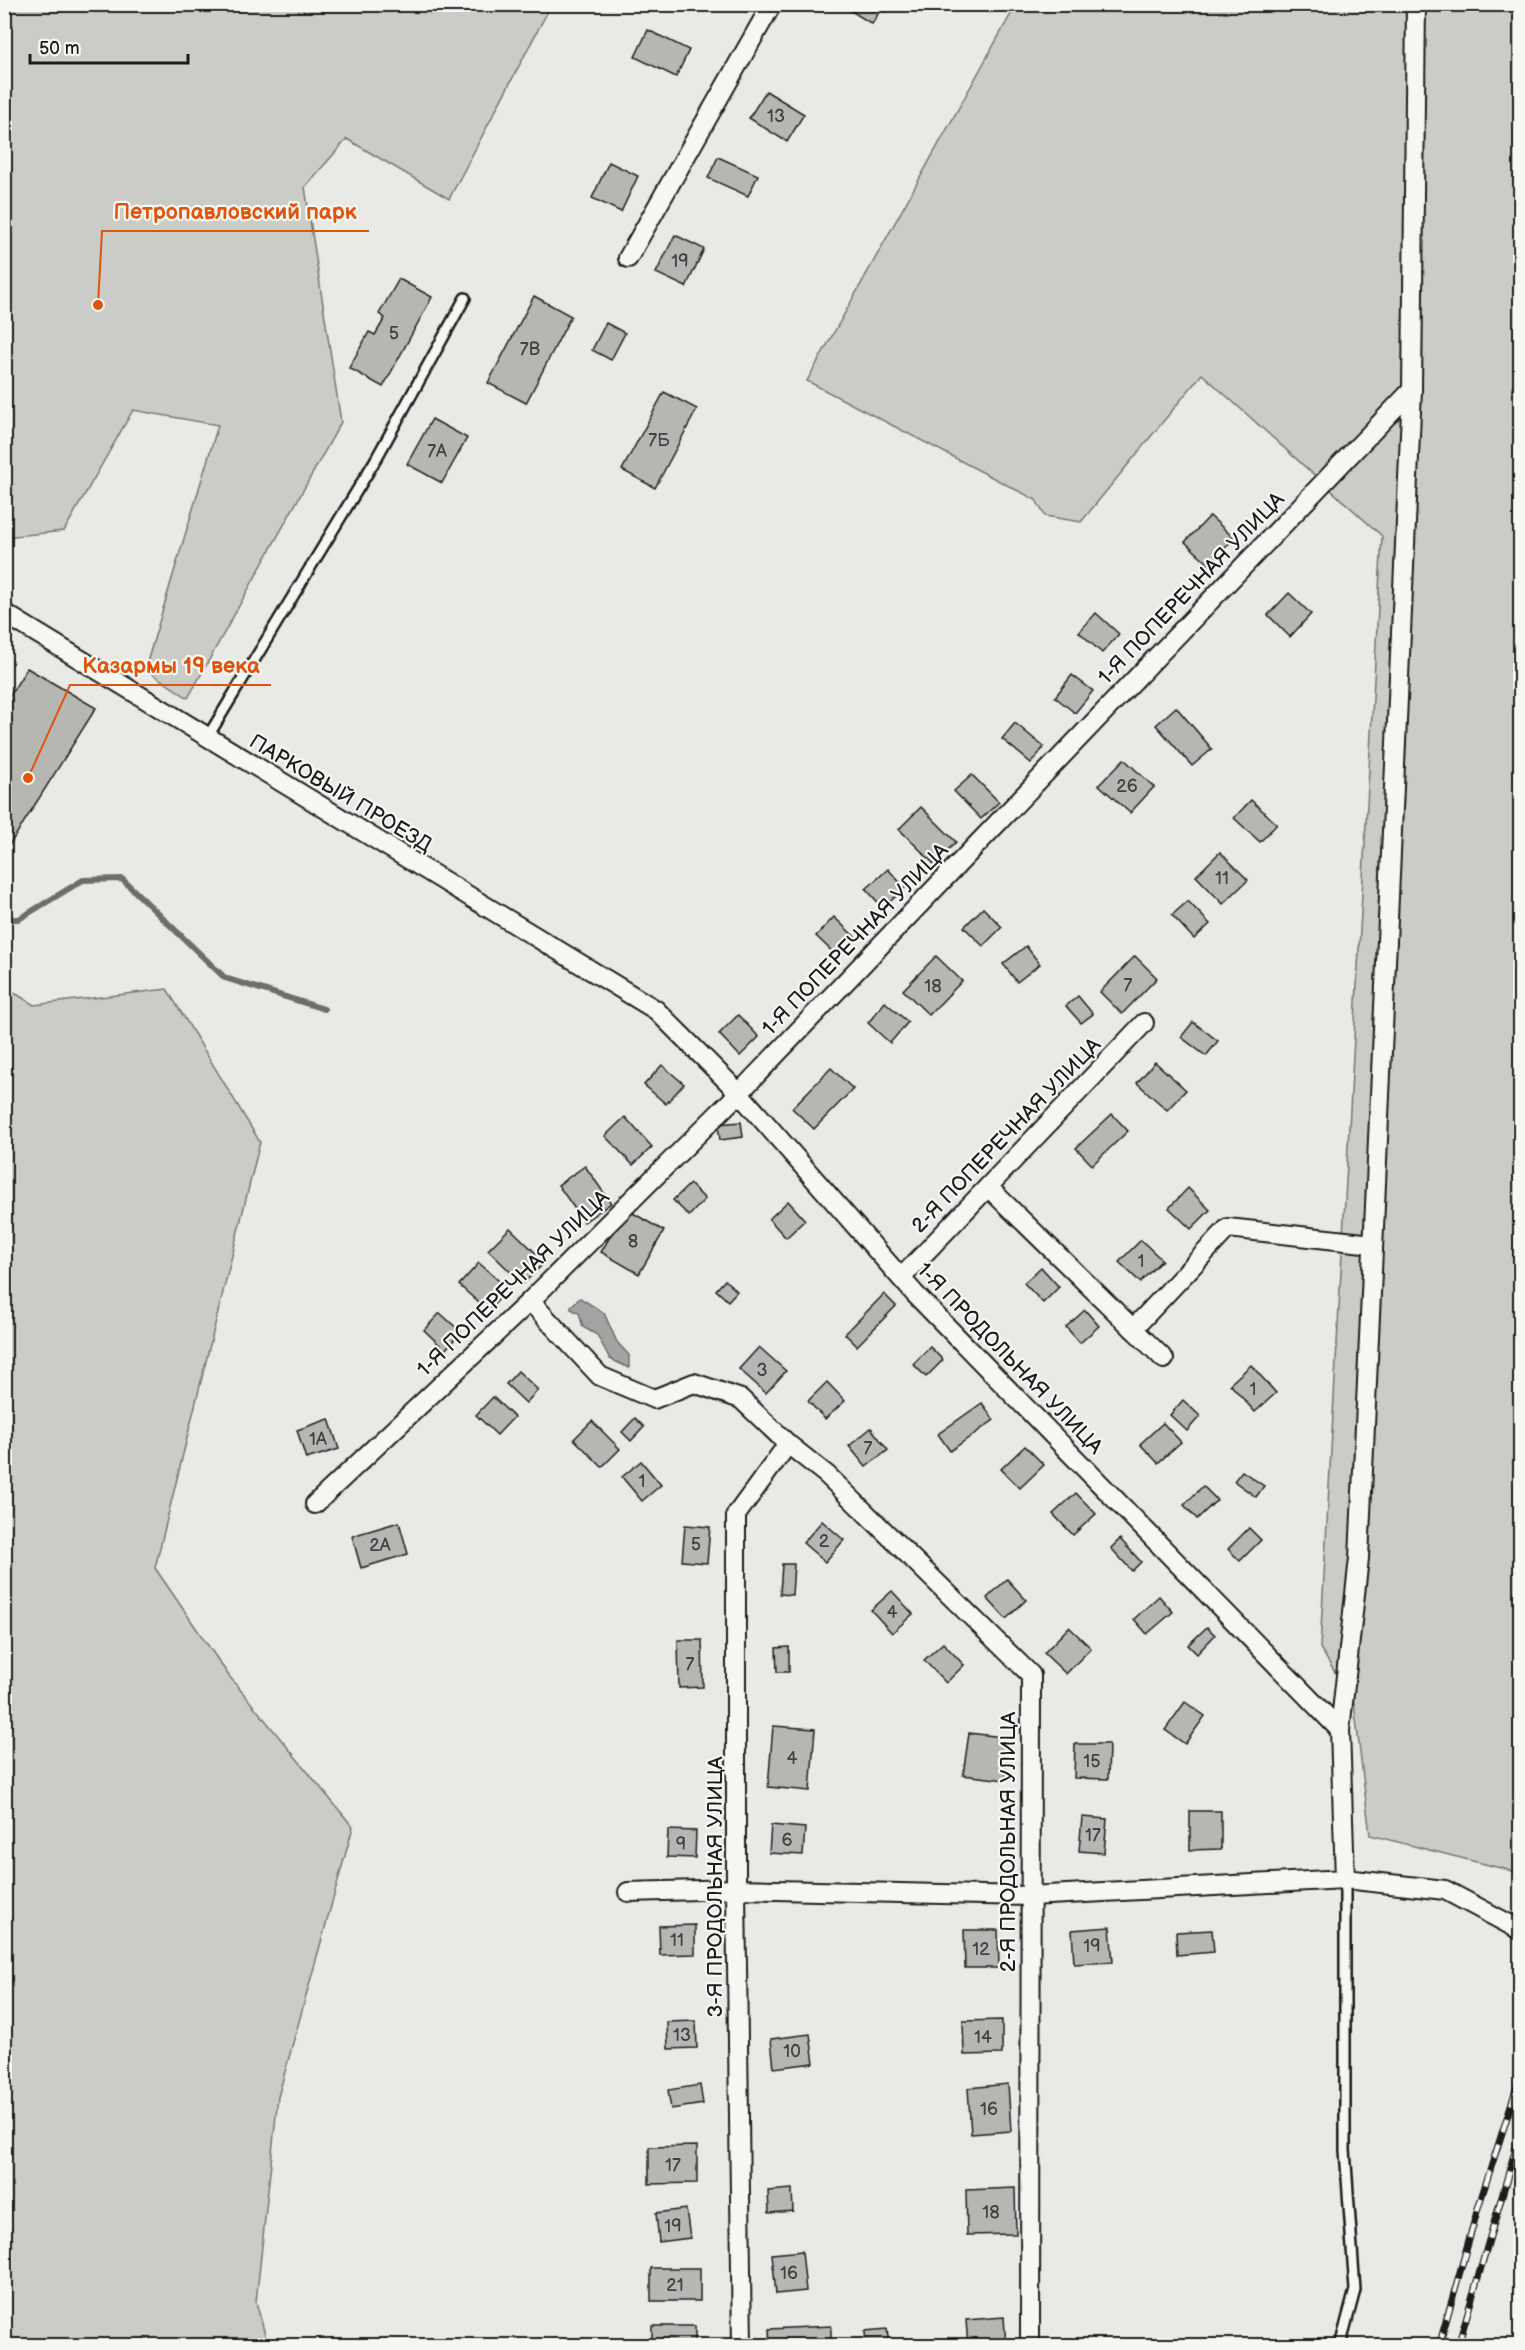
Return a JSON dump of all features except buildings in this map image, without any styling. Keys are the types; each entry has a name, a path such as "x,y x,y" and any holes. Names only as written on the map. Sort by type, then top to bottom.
{"street":[{"path":"628,258 772,4"},
{"path":"1345,1879 1340,1730 1359,1558 1412,390 1416,4"},
{"name":"1-Я ПОПЕРЕЧНАЯ УЛИЦА","path":"315,1504 530,1302 739,1093 1412,390"},
{"name":"ПАРКОВЫЙ ПРОЕЗД","path":"4,613 656,1010"},
{"name":"1-Я ПРОДОЛЬНАЯ УЛИЦА","path":"656,1010 739,1093 901,1278 1340,1730"},
{"name":"2-Я ПОПЕРЕЧНАЯ УЛИЦА","path":"901,1278 1144,1023"},
{"path":"988,1187 1164,1359"},
{"path":"1133,1329 1227,1228 1373,1244"},
{"name":"2-Я ПРОДОЛЬНАЯ УЛИЦА","path":"530,1302 600,1376 654,1399 694,1383 741,1399 788,1444 827,1475 1031,1675 1030,2346"},
{"name":"3-Я ПРОДОЛЬНАЯ УЛИЦА","path":"742,2346 736,1889 736,1515 788,1444"},
{"path":"628,1892 736,1889 1030,1896 1345,1879 1445,1890 1521,1930"}],"lane":[{"path":"207,738 376,459 465,298"},
{"path":"1340,2346 1355,2290 1345,2151 1345,1879"}],"shaded area":[{"path":"4,5 551,5 449,199 347,139 305,187 341,422 188,698 145,669 218,425 133,410 64,531 5,537"},
{"path":"1016,5 1520,5 1520,1873 1370,1835 1354,1703 1320,1648 1382,536 1202,374 1081,522 1045,516 1036,500 807,381"},
{"path":"5,987 34,1005 167,989 260,1142 155,1568 229,1676 353,1827 278,2097 256,2302 268,2345 5,2345"},
{"path":"580,1298 604,1313 617,1342 629,1355 629,1368 610,1359 597,1335 583,1327 579,1313 571,1309 571,1306"}],"waterway":[{"path":"4,919 19,919 83,880 122,879 225,978 324,1009"}],"railway":[{"path":"1439,2346 1478,2208 1520,2077"},
{"path":"1458,2346 1520,2134"}],"place":[{"name":"Петропавловский парк","path":"98,305"},
{"name":"Казармы 19 века","path":"28,778"}]}
